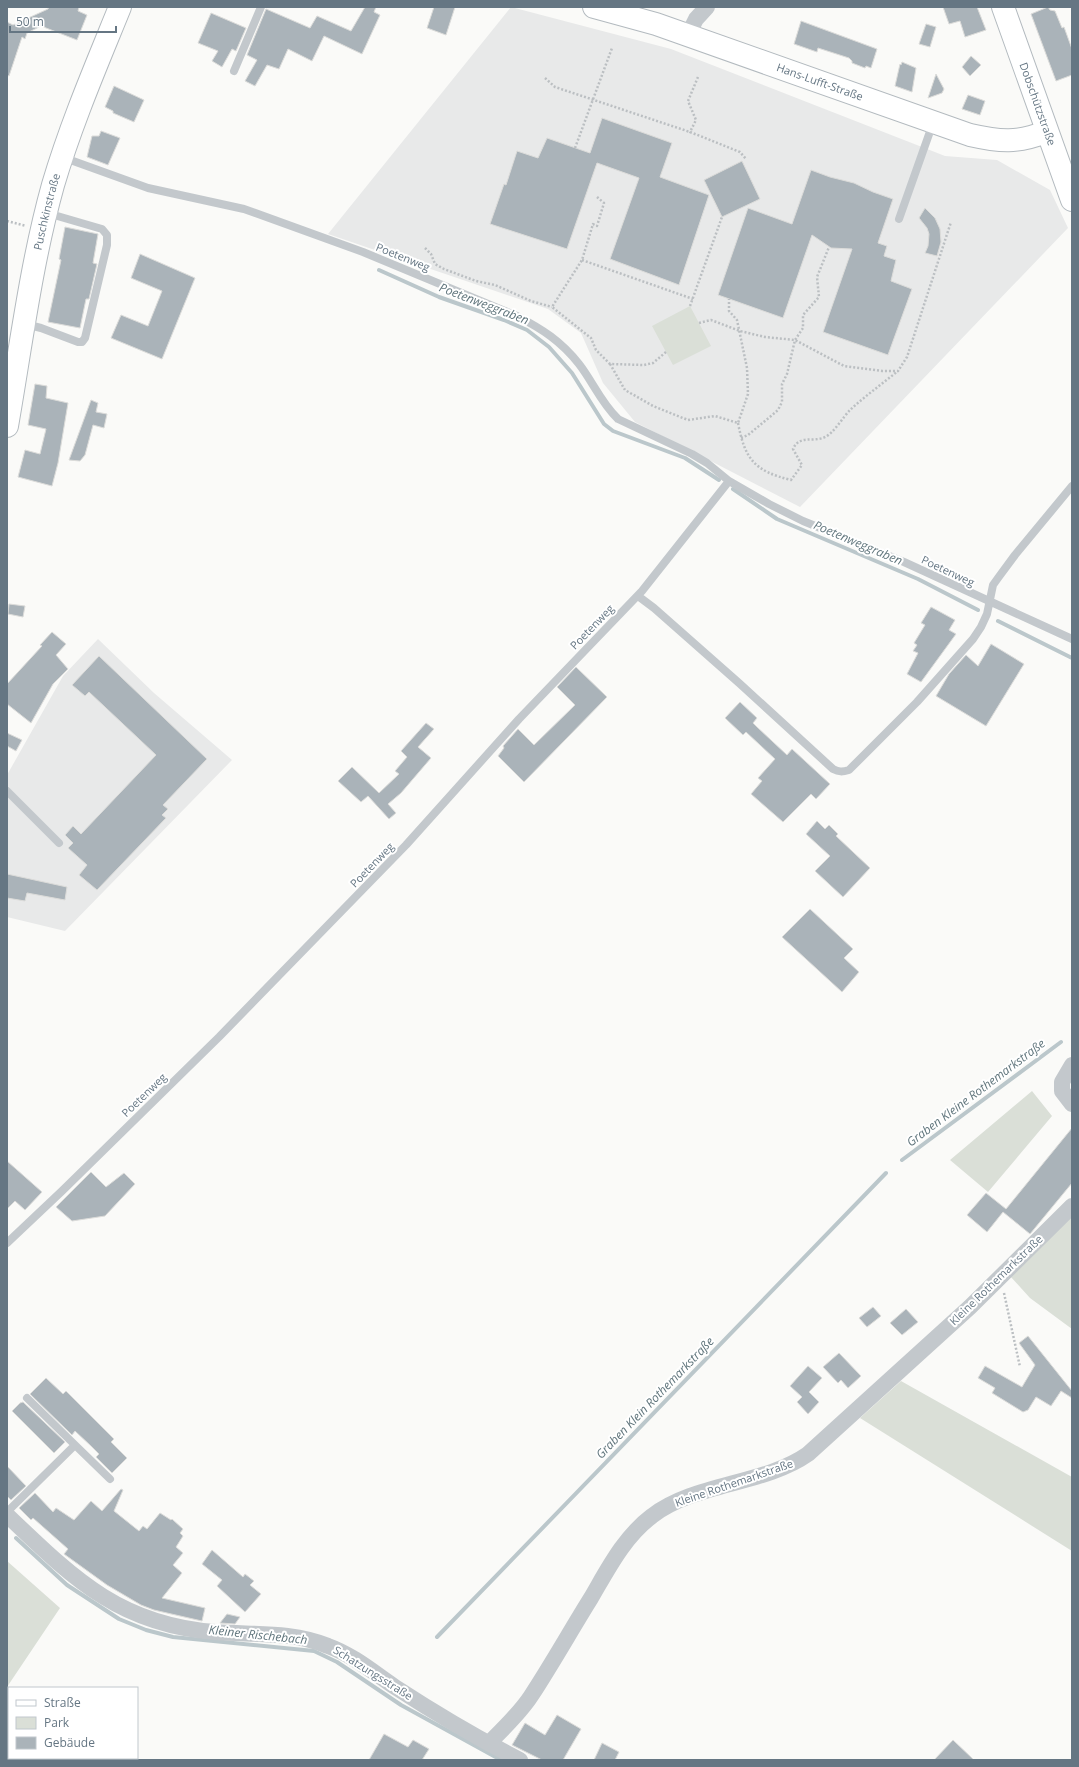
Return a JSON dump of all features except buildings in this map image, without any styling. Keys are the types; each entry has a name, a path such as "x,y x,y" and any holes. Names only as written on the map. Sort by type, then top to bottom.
{"street":[{"name":"Puschkinstraße","path":"7,426 24,324 46,212 62,157 120,7"},
{"name":"Hans-Lufft-Straße","path":"594,7 634,17 688,35 970,135 999,140 1021,140 1046,132"},
{"path":"688,35 696,19 707,7"},
{"name":"Dobschützstraße","path":"1003,7 1046,132 1067,174 1072,200"},
{"path":"1072,1065 1062,1082 1062,1091 1072,1104"},
{"name":"Kleine Rothemarkstraße","path":"489,1743 528,1700 609,1566 634,1533 650,1516 662,1508 691,1497 789,1465 799,1460 998,1280 1072,1206"},
{"name":"Schatzungsstraße","path":"7,1513 68,1573 84,1585 132,1613 188,1628 214,1632 281,1635 315,1641 330,1646 359,1662 395,1687 520,1760"}],"lane":[{"path":"234,71 261,7"},
{"path":"899,219 934,122"},
{"name":"Poetenweg","path":"62,157 148,188 244,209 363,252 517,316 541,328 562,345 579,365 608,410 618,419 692,454 708,463 729,481 769,504 803,521 904,562 990,603 1072,639"},
{"path":"24,324 41,328 78,342 82,342 85,338 107,245 107,235 102,229 46,212"},
{"name":"Poetenweg","path":"7,1243 62,1191 262,994 406,845 519,719 638,596 676,551 729,481"},
{"path":"638,596 654,608 739,683 833,769 839,772 849,770 944,673 981,627 987,614 993,585 1014,555 1072,486"},
{"path":"7,791 59,843"},
{"path":"27,1398 110,1478"},
{"path":"7,1513 75,1445"}],"path":[{"path":"575,148 612,48"},
{"path":"690,132 696,120 688,101 698,77"},
{"path":"545,78 556,87 690,132 740,152 746,159"},
{"path":"552,307 582,260 593,224 597,226 604,203 597,197"},
{"path":"690,306 722,217"},
{"path":"729,300 729,311 737,320 747,368 748,394 738,423 742,446 752,461 772,475 791,480 802,465 793,449 796,443 801,440 812,440 826,437 849,410 898,371 907,357 951,222"},
{"path":"741,438 748,435 778,410 782,402 782,384 787,374 795,340 803,328 803,315 819,297 817,277 829,247"},
{"path":"425,248 431,254 435,264 444,269 476,281 495,285 531,301 552,307 591,338 596,350 610,364 625,390 653,406 688,420 714,416 738,423"},
{"path":"582,260 693,299"},
{"path":"699,323 711,320 740,331 765,337 795,340 844,366 882,371 898,371"},
{"path":"610,364 644,365 653,363 666,352"},
{"path":"998,1280 1006,1299 1020,1367"}],"shaded area":[{"path":"511,7 671,49 945,156 997,160 1050,190 1068,228 800,507 635,422 603,383 581,333 548,309 328,234"},
{"path":"98,639 154,693 232,760 65,931 7,917 7,775 63,676"}],"green space":[{"path":"690,306 711,346 673,365 652,326"},
{"path":"1032,1091 1052,1116 988,1192 950,1160"},
{"path":"1072,1213 1072,1329 1030,1298 1010,1276"},
{"path":"901,1381 1072,1477 1072,1551 860,1418"},
{"path":"7,1561 60,1608 7,1687"}],"waterway":[{"name":"Poetenweggraben","path":"379,270 439,297 504,320 527,330 549,347 572,373 604,424 613,431 685,458 719,480"},
{"name":"Poetenweggraben","path":"733,489 777,519 918,579 978,610"},
{"name":"Poetenweggraben","path":"998,621 1072,658"},
{"name":"Graben Kleine Rothemarkstraße","path":"902,1160 1061,1042"},
{"name":"Graben Klein Rothemarkstraße","path":"437,1637 886,1173"},
{"name":"Kleiner Rischebach","path":"16,1538 67,1585 119,1619 146,1630 173,1637 314,1651 337,1662 401,1705 501,1760"}]}
